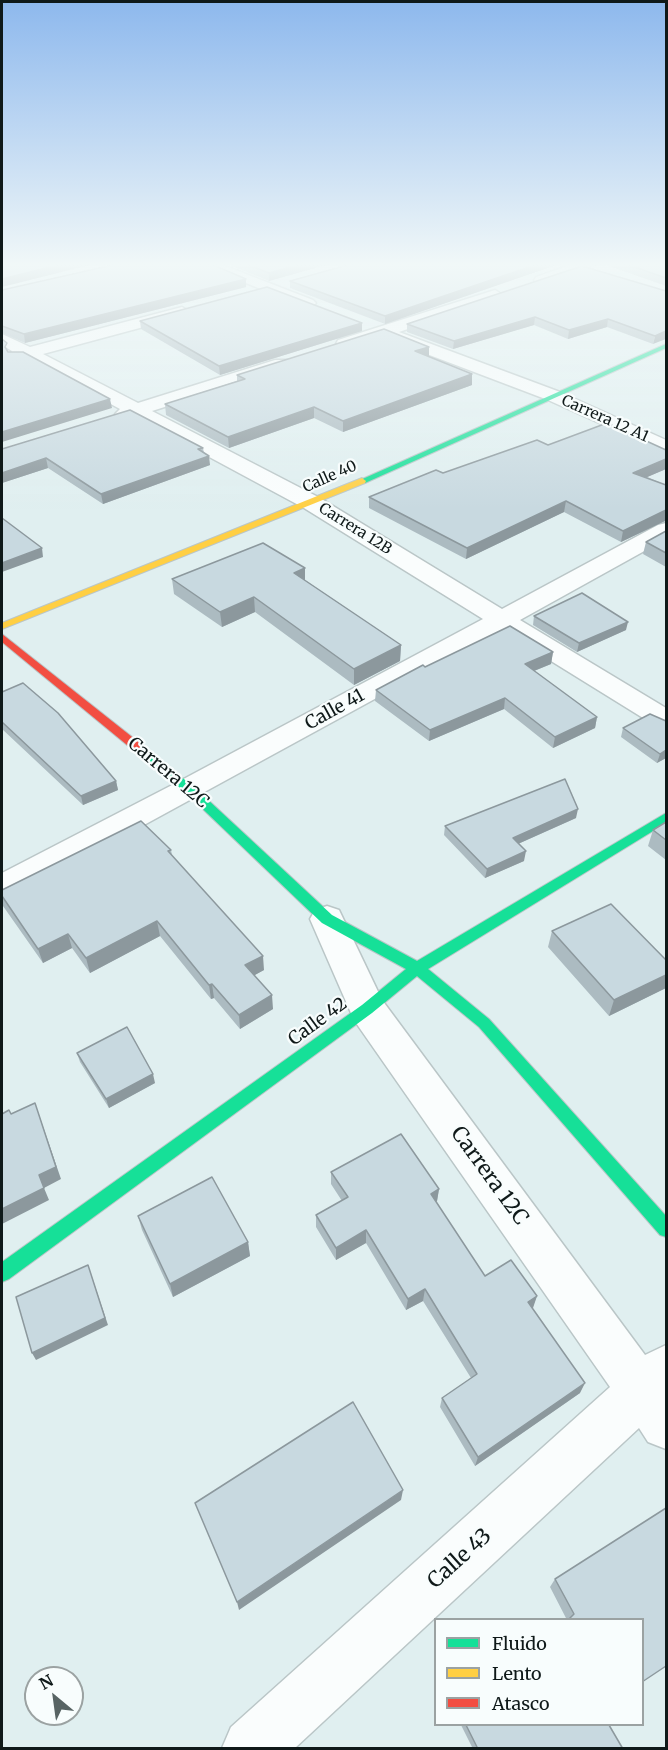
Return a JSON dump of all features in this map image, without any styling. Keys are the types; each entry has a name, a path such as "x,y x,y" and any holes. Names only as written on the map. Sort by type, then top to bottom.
{"street":[{"name":"Carrera 12B","path":"14,346 312,503 666,720"},
{"path":"2,360 55,346"},
{"path":"328,349 339,346"},
{"name":"Carrera 12 A1","path":"420,346 554,396 666,447"},
{"name":"Calle 40","path":"2,626 312,503 666,346"},
{"path":"102,420 294,360"},
{"name":"Calle 41","path":"2,887 189,789 666,530"},
{"name":"Carrera 12C","path":"2,637 189,789 327,919 417,968 484,1023 666,1229"},
{"name":"Calle 42","path":"2,1273 367,1009 417,968 666,817"},
{"name":"Carrera 12C","path":"327,919 367,1009 659,1395"},
{"name":"Calle 43","path":"252,1749 659,1395"}],"building":[{"path":"2,346 6,346 8,352 23,352 110,399 2,432"},
{"path":"183,346 287,346 219,366"},
{"path":"331,346 426,346 429,347 415,351 472,374 343,421 314,407 228,437 165,404 245,379 237,375"},
{"path":"130,410 203,448 198,449 209,456 101,494 46,458 2,473 2,449"},
{"path":"607,423 666,450 666,459 633,473 666,485 666,510 623,531 566,501 467,548 369,497 436,470 443,473 537,440 548,445"},
{"path":"2,518 42,548 2,563"},
{"path":"666,531 666,553 646,542"},
{"path":"263,543 305,568 294,573 401,645 354,669 254,597 220,612 172,579"},
{"path":"582,593 628,622 579,643 534,616"},
{"path":"510,626 553,652 525,664 597,717 555,737 505,698 430,730 376,690 423,665 425,667"},
{"path":"23,683 58,713 116,781 81,796 2,722 2,692"},
{"path":"650,714 666,721 666,750 660,754 623,728"},
{"path":"565,779 578,809 513,838 526,851 487,869 445,826"},
{"path":"141,821 171,850 168,851 263,956 245,965 272,995 239,1015 212,984 209,985 157,921 86,958 68,934 38,949 2,896 2,890"},
{"path":"666,822 666,840 653,830"},
{"path":"611,904 666,960 666,975 614,1000 552,931"},
{"path":"127,1027 153,1074 106,1099 77,1053"},
{"path":"35,1103 56,1167 39,1175 44,1188 2,1209 2,1114 9,1110 11,1114"},
{"path":"401,1134 439,1189 431,1194 485,1276 511,1260 537,1296 528,1302 585,1383 478,1457 442,1398 477,1374 425,1289 408,1299 366,1230 336,1248 316,1215 348,1197 331,1172"},
{"path":"212,1177 248,1242 170,1284 138,1216"},
{"path":"88,1265 105,1318 32,1353 16,1297"},
{"path":"353,1402 403,1490 237,1602 195,1503"},
{"path":"666,1508 666,1666 644,1681 644,1618 570,1618 574,1614 555,1579"},
{"path":"466,1726 610,1726 623,1749 478,1749"}],"traffic: fast":[{"path":"362,481 666,346"},
{"path":"142,751 189,789 327,919 417,968 484,1023 666,1229"},
{"path":"2,1273 367,1009 417,968 666,817"}],"traffic: slow":[{"path":"2,626 362,481"}],"traffic: jam":[{"path":"2,637 142,751"}]}
